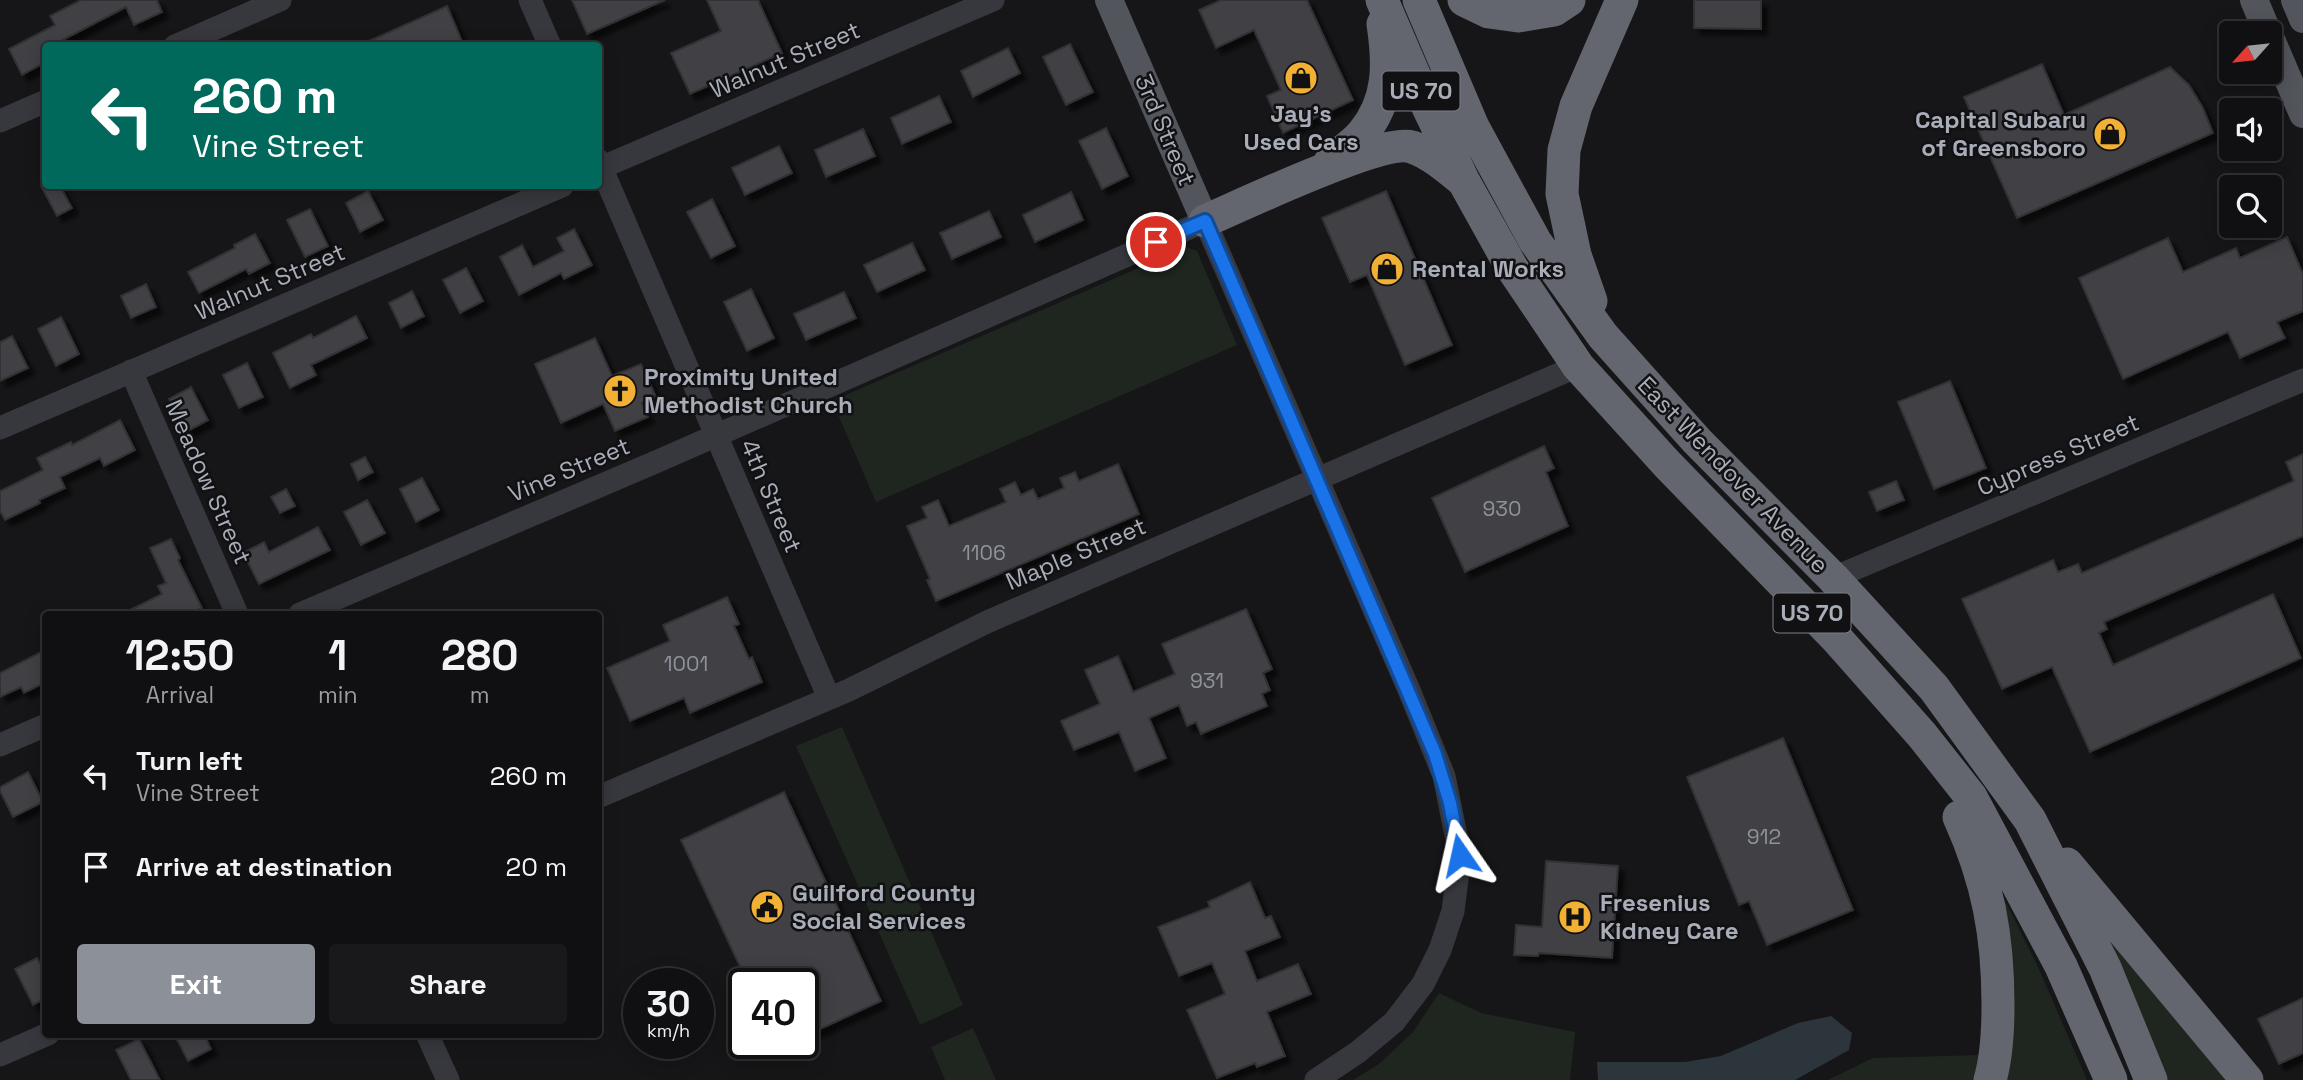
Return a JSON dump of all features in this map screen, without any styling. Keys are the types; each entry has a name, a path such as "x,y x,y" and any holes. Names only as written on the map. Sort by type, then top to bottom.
{"highway":[{"path":"1320,170 1363,133 1383,99 1388,58 1381,0"},
{"name":"East Wendover Avenue","path":"1381,0 1463,180 1512,268 1578,366 1667,464 1837,639 1922,735 1971,797 2061,966 2111,1080"},
{"name":"East Wendover Avenue","path":"1419,0 1479,138 1535,241 1603,336 1697,441 1833,578 1934,688 2030,820 2105,968 2151,1080"},
{"path":"1464,0 1489,12 1518,16 1554,10 1569,0"},
{"path":"1603,336 1575,255 1562,194 1564,149 1576,106 1622,0"},
{"path":"1205,221 1320,170 1389,147 1410,146 1437,160 1463,180"},
{"path":"1578,366 1608,365 1654,394"},
{"path":"1922,735 1975,853 1993,920 1998,969 1998,1028 1990,1080"},
{"path":"2030,820 2247,1080"}],"main road":[{"name":"3rd Street","path":"1109,0 1205,221"},
{"path":"2254,0 2263,21"},
{"path":"2295,0 2303,19"},
{"path":"2282,65 2303,114"}],"street":[{"path":"184,42 280,0"},
{"path":"530,0 548,42"},
{"name":"Walnut Street","path":"602,164 993,0"},
{"path":"0,121 42,103"},
{"name":"4th Street","path":"602,172 829,698"},
{"name":"Walnut Street","path":"0,428 555,189"},
{"name":"Vine Street","path":"307,611 1205,221"},
{"name":"3rd Street","path":"1205,221 1444,776 1460,855 1453,911 1440,950 1423,984 1394,1022 1358,1052 1316,1080"},
{"name":"Maple Street","path":"602,795 829,698 987,622 1578,366"},
{"name":"Meadow Street","path":"131,371 236,611"},
{"name":"Cypress Street","path":"1833,578 2303,380"},
{"path":"0,745 42,727"},
{"path":"0,1055 42,1037"},
{"path":"429,1038 448,1080"}],"shaded area":[{"path":"1187,247 1197,251 1237,345 876,502 832,401"},
{"path":"842,727 963,1005 920,1025 796,746"},
{"path":"1994,878 2039,969 2087,1080 1998,1080"},
{"path":"2088,906 2231,1080 2164,1080"},
{"path":"1439,993 1481,1013 1575,1032 1570,1080 1353,1080 1379,1064 1413,1032"},
{"path":"1831,1016 1852,1033 1849,1050 1795,1080 1598,1080 1597,1062 1685,1062 1721,1056 1798,1023"},
{"path":"973,1028 996,1080 945,1080 931,1047"},
{"path":"1979,1055 1975,1080 1828,1080 1873,1058"}],"building":[{"path":"81,0 157,0 162,12 134,25 126,7 59,42 42,42 42,64 22,75 9,49 55,25 50,16"},
{"path":"572,0 665,0 587,34"},
{"path":"707,0 758,0 782,53 690,94 671,53 721,31"},
{"path":"1221,0 1307,0 1353,100 1283,133 1267,96 1281,90 1254,30 1216,48 1199,10"},
{"path":"1694,0 1761,0 1761,29 1694,28"},
{"path":"447,6 462,42 367,42"},
{"path":"1070,44 1093,92 1066,105 1043,57"},
{"path":"1008,48 1020,73 973,97 961,71"},
{"path":"2042,64 2064,115 2170,67 2189,85 2203,108 2213,133 2017,218 1964,97"},
{"path":"939,96 951,122 902,144 891,118"},
{"path":"1106,128 1128,176 1102,189 1079,141"},
{"path":"863,129 875,156 826,177 815,150"},
{"path":"779,146 792,173 745,195 732,168"},
{"path":"43,189 62,189 72,208 57,216"},
{"path":"368,191 383,220 360,232 346,203"},
{"path":"1386,191 1452,345 1405,365 1367,275 1350,282 1322,218"},
{"path":"1071,192 1083,220 1035,242 1023,215"},
{"path":"712,199 735,246 711,258 687,212"},
{"path":"310,209 328,246 305,257 287,220"},
{"path":"989,211 1001,237 952,259 940,233"},
{"path":"574,229 592,265 564,279 561,273 519,295 500,257 522,245 533,267 564,251 557,238"},
{"path":"255,234 270,263 249,274 246,269 199,293 188,272 235,248 234,245"},
{"path":"2287,237 2303,274 2303,311 2277,322 2285,338 2240,358 2228,332 2123,379 2079,278 2168,238 2183,272 2236,248 2240,258"},
{"path":"912,243 925,270 877,292 864,265"},
{"path":"466,268 483,301 460,313 443,280"},
{"path":"146,284 156,307 131,318 121,296"},
{"path":"751,289 774,338 747,351 724,302"},
{"path":"412,291 424,316 401,328 389,303"},
{"path":"844,292 856,318 806,340 794,314"},
{"path":"356,316 367,338 311,365 316,375 290,388 273,353 311,334 313,338"},
{"path":"61,317 79,354 56,366 38,329"},
{"path":"12,336 28,368 0,381 0,342"},
{"path":"595,338 612,376 641,364 656,397 642,403 648,417 615,431 603,404 561,423 535,364"},
{"path":"247,363 263,397 239,408 223,375"},
{"path":"1950,381 1986,468 1934,489 1898,402"},
{"path":"191,387 208,420 186,432 169,399"},
{"path":"120,420 135,450 104,466 100,458 60,477 65,488 5,520 0,511 0,491 43,470 37,458 71,442 72,445"},
{"path":"1544,446 1554,468 1546,472 1568,526 1465,572 1432,498"},
{"path":"2303,454 2303,536 2104,622 2107,629 2099,633 2113,665 2273,594 2301,658 2090,752 2052,667 2002,689 1962,599 2053,560 2058,572 2078,564 2082,573 2294,481 2286,462"},
{"path":"365,457 373,472 358,480 351,464"},
{"path":"1118,464 1139,514 936,601 927,580 930,579 907,526 927,518 922,507 938,500 949,526 1006,502 1000,489 1015,482 1021,495 1033,489 1038,499 1064,488 1060,478 1075,472 1079,481"},
{"path":"422,478 439,510 416,522 400,489"},
{"path":"1896,481 1904,500 1877,511 1869,492"},
{"path":"286,489 295,506 280,513 271,497"},
{"path":"367,500 385,533 361,545 344,512"},
{"path":"318,527 330,550 259,584 243,553 264,542 269,552"},
{"path":"171,539 180,558 178,560 202,608 196,611 128,611 162,594 158,586 166,583 150,548"},
{"path":"727,597 739,624 734,626 749,659 752,657 762,682 690,713 684,698 630,721 607,668 670,641 663,625"},
{"path":"1246,609 1272,669 1263,673 1270,690 1262,694 1267,706 1201,734 1196,722 1187,726 1179,705 1149,718 1166,758 1135,771 1119,732 1074,750 1061,721 1100,704 1085,670 1118,656 1133,692 1175,674 1162,644"},
{"path":"42,654 42,684 24,693 21,687 0,697 0,673"},
{"path":"1783,738 1853,910 1767,945 1749,901 1739,905 1687,777"},
{"path":"28,772 42,802 13,817 0,787"},
{"path":"784,792 881,1001 819,1030 819,968 741,968 681,840"},
{"path":"1546,861 1618,866 1612,958 1539,953 1538,956 1514,955 1516,925 1542,927"},
{"path":"1250,882 1265,918 1271,916 1280,937 1245,951 1257,981 1298,964 1311,994 1267,1012 1285,1056 1257,1067 1255,1063 1217,1078 1187,1010 1225,994 1212,963 1179,976 1158,927 1210,907 1208,902"},
{"path":"37,958 42,967 42,1000 33,1005 15,969"},
{"path":"2303,998 2303,1053 2279,1064 2258,1019"},
{"path":"176,1038 206,1038 211,1049 188,1061"},
{"path":"139,1039 160,1080 131,1080 116,1050"}],"place":[{"name":"Jay's Used Cars","path":"1301,78"},
{"name":"Capital Subaru of Greensboro","path":"2110,134"},
{"name":"Rental Works","path":"1387,269"},
{"name":"Proximity United Methodist Church","path":"620,391"},
{"name":"Guilford County Social Services","path":"767,907"},
{"name":"Fresenius Kidney Care","path":"1575,917"}],"route":[{"path":"1156,242 1205,221 1444,776 1460,855"}]}
